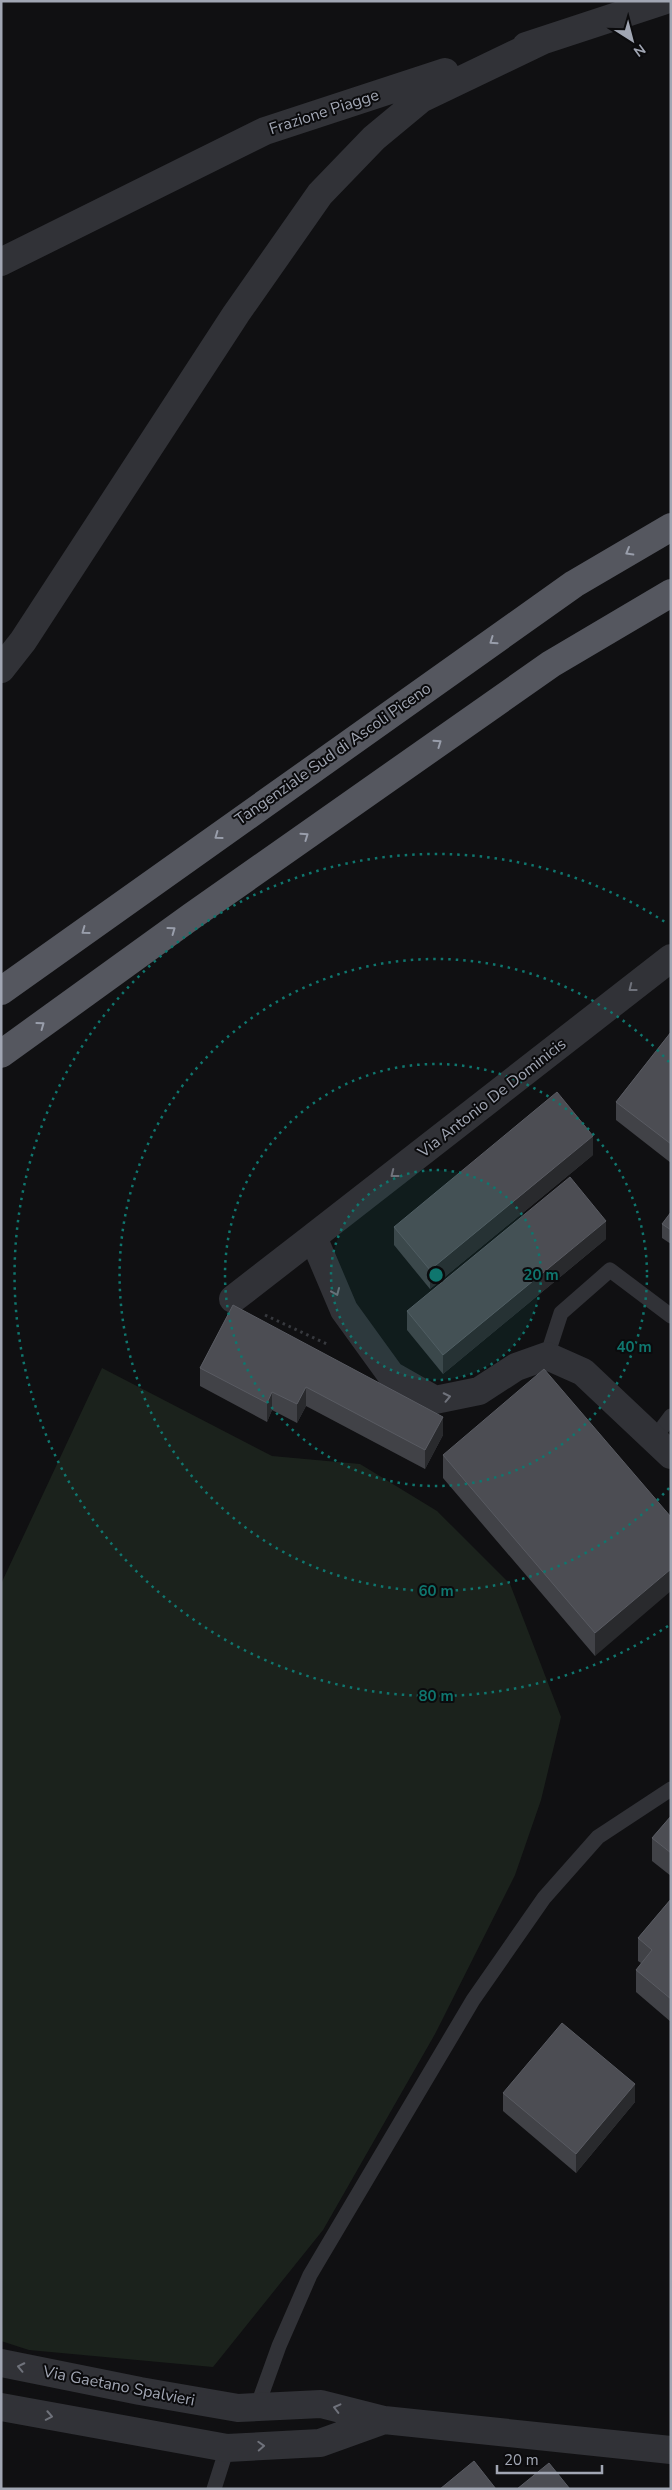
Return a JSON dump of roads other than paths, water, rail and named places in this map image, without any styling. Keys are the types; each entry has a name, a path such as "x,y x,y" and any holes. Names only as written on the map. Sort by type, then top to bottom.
{"highway":[{"name":"Tangenziale Sud di Ascoli Piceno","path":"1,991 574,584 671,528"},
{"path":"1,1054 192,916 551,664 671,593"}],"street":[{"name":"Frazione Piagge","path":"1,262 265,131 663,1"},
{"path":"1,669 24,641 236,314 320,194 374,138 421,99 542,41"},
{"name":"Via Antonio De Dominicis","path":"233,1299 671,958"},
{"path":"313,1237 344,1310 391,1375 435,1400 480,1391 516,1367 547,1356 583,1372 662,1447"},
{"name":"Via Gaetano Spalvieri","path":"1,2362 140,2391 248,2407 321,2404 384,2420 671,2450"},
{"name":"Via Gaetano Spalvieri","path":"1,2407 227,2448 320,2444 384,2420"},
{"path":"227,2448 248,2407"}],"lane":[{"path":"547,1356 561,1313 610,1270 671,1316"},
{"path":"662,1447 671,1416"},
{"path":"248,2407 279,2346 310,2275 473,2000 544,1898 598,1837 671,1789"},
{"path":"214,2489 227,2448"}]}
